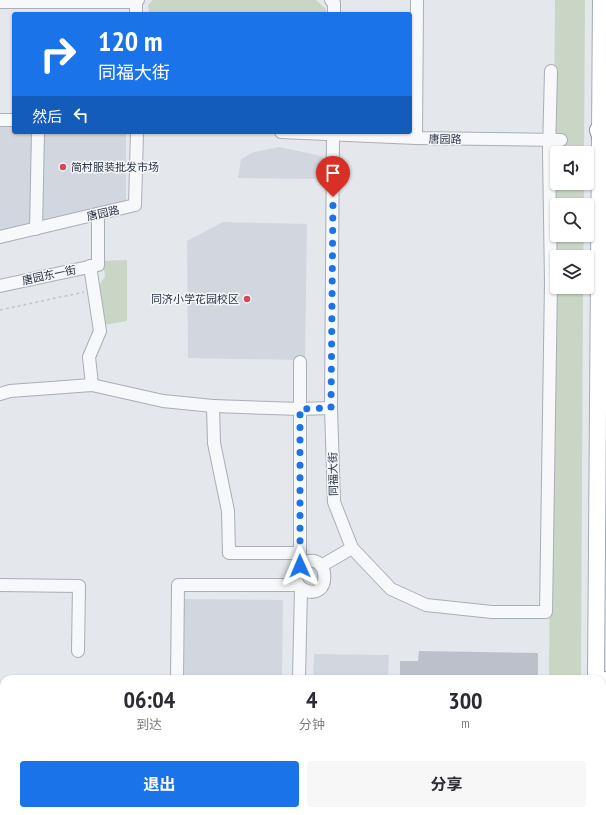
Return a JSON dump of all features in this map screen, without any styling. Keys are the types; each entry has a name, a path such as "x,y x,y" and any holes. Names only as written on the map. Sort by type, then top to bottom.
{"highway":[{"path":"599,130 606,151"}],"main road":[{"path":"596,675 600,0"},
{"path":"606,810 606,815"}],"street":[{"path":"331,0 334,3 334,12"},
{"path":"416,138 417,0"},
{"path":"0,2 137,5"},
{"path":"321,566 352,548 391,589 426,605 492,612 546,612 551,282 555,140 551,71"},
{"path":"0,120 12,120"},
{"path":"36,229 38,134"},
{"name":"唐园路","path":"0,238 135,205 137,134"},
{"name":"唐园路","path":"333,134 416,138 555,140"},
{"name":"同福大街","path":"333,134 331,408 334,502 352,548"},
{"path":"92,385 89,357 100,331 94,290 94,266 98,214"},
{"name":"唐园东一街","path":"0,286 94,266"},
{"path":"299,675 299,586 295,576 300,560 300,362"},
{"path":"0,394 10,391 92,385 163,401 213,406 300,409 331,408"},
{"path":"177,675 178,585 299,586 310,592 320,588 323,585 326,575 321,566 313,562 229,553 228,511 214,443 213,406"},
{"path":"0,572 2,585 79,586 78,652"}],"path":[{"path":"0,310 94,290"}],"shaded area":[{"name":"简村服装批发市场","path":"0,124 12,125 12,134 126,134 126,201 0,231"},
{"path":"279,147 321,156 329,165 329,179 238,178 241,159 254,152"},
{"name":"同济小学花园校区","path":"223,222 307,224 305,360 188,358 187,241"},
{"path":"181,599 283,600 282,675 180,675"},
{"path":"314,654 389,655 388,675 313,675"}],"green space":[{"path":"153,0 316,0 326,9 326,12 149,12 148,5"},
{"path":"555,0 585,0 584,146 554,146"},
{"path":"553,190 584,190 584,198 553,198"},
{"path":"553,242 584,242 583,250 553,250"},
{"path":"127,260 127,321 104,325 99,300 101,281 105,277 103,261"},
{"path":"552,294 583,294 581,675 549,675"}],"building":[{"path":"419,651 538,653 538,675 400,675 400,661 418,661"}],"place":[{"name":"简村服装批发市场","path":"63,167"},
{"name":"同济小学花园校区","path":"247,299"}],"route":[{"path":"300,566 300,409 331,408 333,197"}]}
